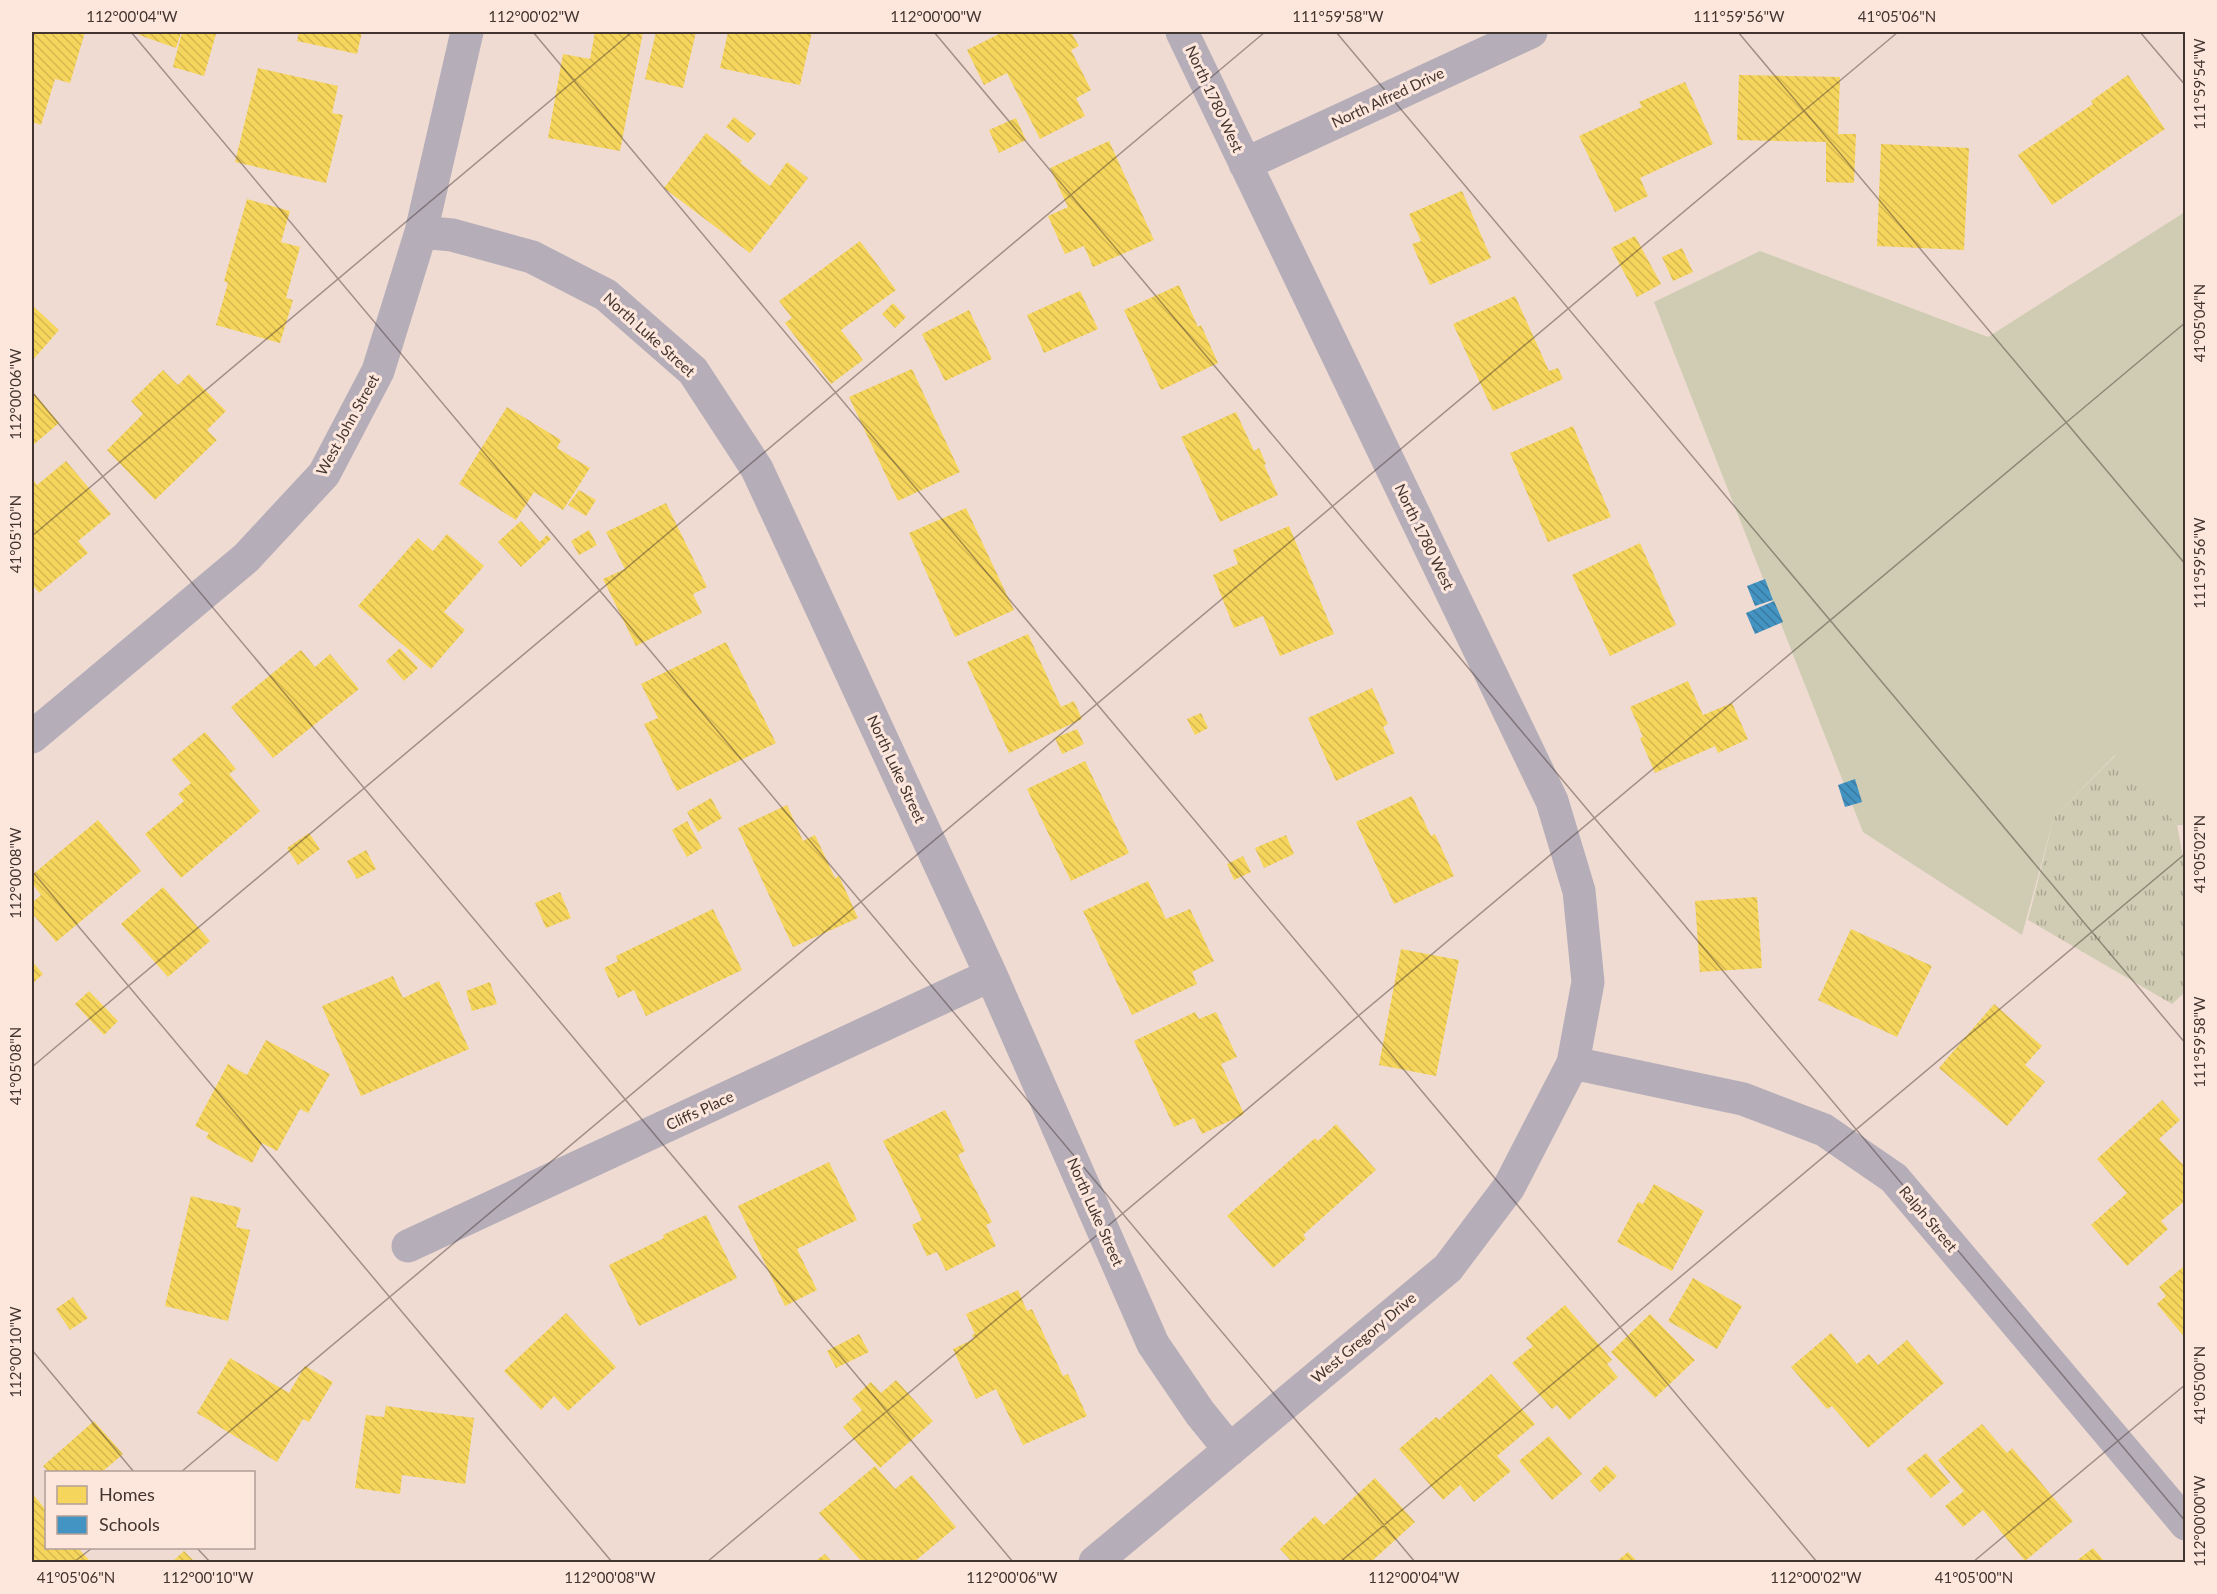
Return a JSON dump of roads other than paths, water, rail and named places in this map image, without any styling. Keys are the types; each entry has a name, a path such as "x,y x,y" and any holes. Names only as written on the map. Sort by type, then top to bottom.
{"street":[{"name":"West John Street","path":"32,737 246,558 324,474 378,371 421,232 467,32"},
{"name":"North 1780 West","path":"1182,32 1552,801 1579,891 1588,982 1573,1063"},
{"name":"North Alfred Drive","path":"1245,164 1531,32"},
{"name":"North Luke Street","path":"421,232 452,235 532,257 585,284 606,295 693,371 757,470 991,975 1153,1344 1200,1413 1230,1450"},
{"name":"Cliffs Place","path":"408,1246 991,975"},
{"name":"West Gregory Drive","path":"1095,1563 1448,1268 1509,1187 1573,1063"},
{"name":"Ralph Street","path":"1573,1063 1743,1099 1824,1130 1894,1178 2186,1524"}]}
